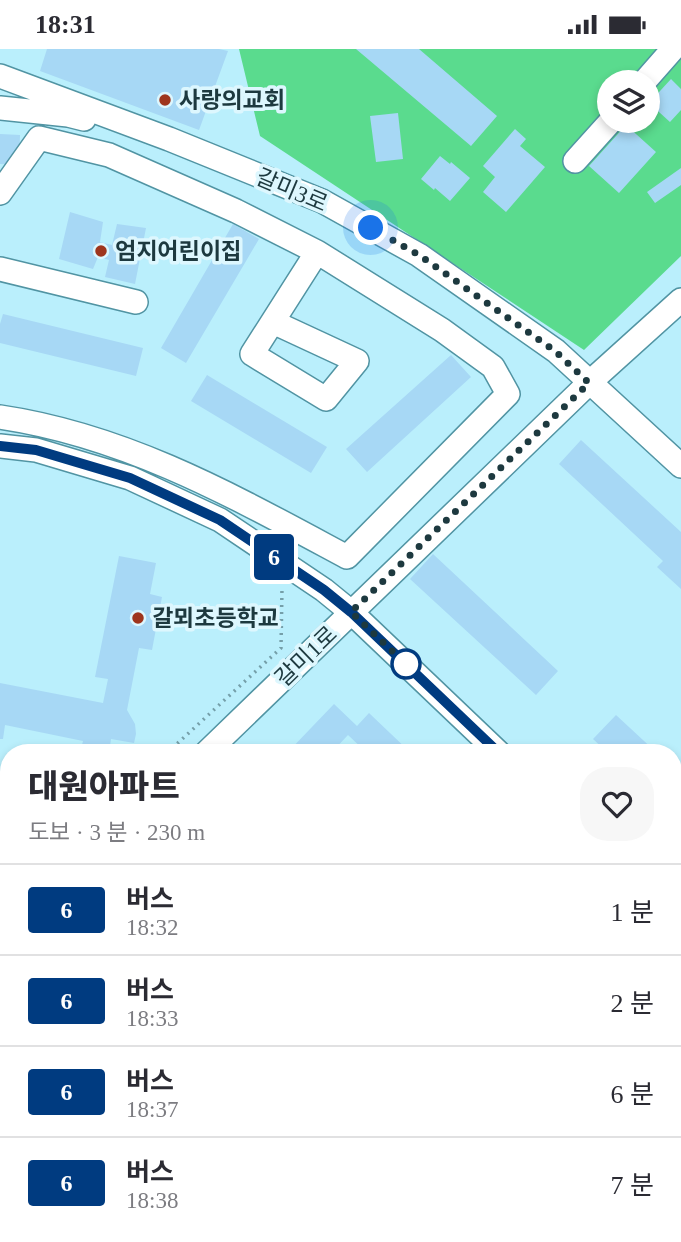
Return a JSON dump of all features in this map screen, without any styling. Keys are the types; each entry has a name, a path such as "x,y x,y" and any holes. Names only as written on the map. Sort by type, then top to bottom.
{"street":[{"path":"655,70 673,49"},
{"name":"갈미3로","path":"0,76 169,139 322,201 419,255 555,351 681,466"},
{"path":"0,108 68,115 169,139"},
{"path":"575,161 600,133"},
{"path":"0,193 39,138 109,155 236,211 317,253 442,330 483,359 493,367 508,394 347,557 168,465 100,440 0,417"},
{"path":"273,322 317,253"},
{"path":"0,269 136,302"},
{"name":"갈미1로","path":"215,744 589,383 681,300"},
{"path":"0,446 36,450 130,478 220,520 324,590 351,612 490,744"}],"path":[{"path":"177,744 281,648 282,587 293,594"}],"green space":[{"path":"239,49 681,49 681,256 584,350 260,136"}],"building":[{"name":"사랑의교회","path":"47,49 228,51 199,130 40,71"},
{"path":"356,49 419,49 497,116 471,146"},
{"path":"671,79 681,89 681,110 670,122 660,113 660,91"},
{"path":"398,113 403,159 376,162 370,116"},
{"path":"515,129 526,139 520,146 545,167 506,212 483,192 495,177 483,166"},
{"path":"619,133 635,133 656,152 619,193 589,166"},
{"path":"0,134 20,135 19,165 0,164"},
{"path":"440,156 470,178 450,201 421,179"},
{"path":"681,168 681,185 655,203 647,192"},
{"name":"엄지어린이집","path":"70,212 103,222 100,242 112,245 117,224 146,228 135,284 105,277 109,260 98,257 93,269 59,259"},
{"path":"233,224 259,239 186,363 161,348"},
{"path":"3,314 143,348 136,376 0,343"},
{"path":"451,355 471,377 367,472 346,449"},
{"path":"207,375 327,447 311,473 191,401"},
{"path":"581,440 681,532 681,589 657,567 663,561 559,464"},
{"path":"433,554 558,671 536,695 410,579"},
{"path":"119,556 156,563 150,594 162,597 152,650 139,648 127,710 135,724 134,743 111,739 110,744 82,744 83,741 5,725 3,739 0,739 0,683 103,703 108,679 95,677"},
{"path":"334,704 357,726 369,713 402,744 358,744 348,735 340,744 296,744"},
{"path":"616,715 647,744 598,744 593,739"}],"bus line":[{"name":"6","path":"0,446 36,450 130,478 220,520 324,590 351,612 490,744"}],"place":[{"name":"사랑의교회","path":"165,100"},
{"name":"엄지어린이집","path":"101,251"},
{"name":"갈뫼초등학교","path":"138,618"}],"route":[{"path":"371,228 419,255 555,351 589,383 351,612 406,664"}]}
